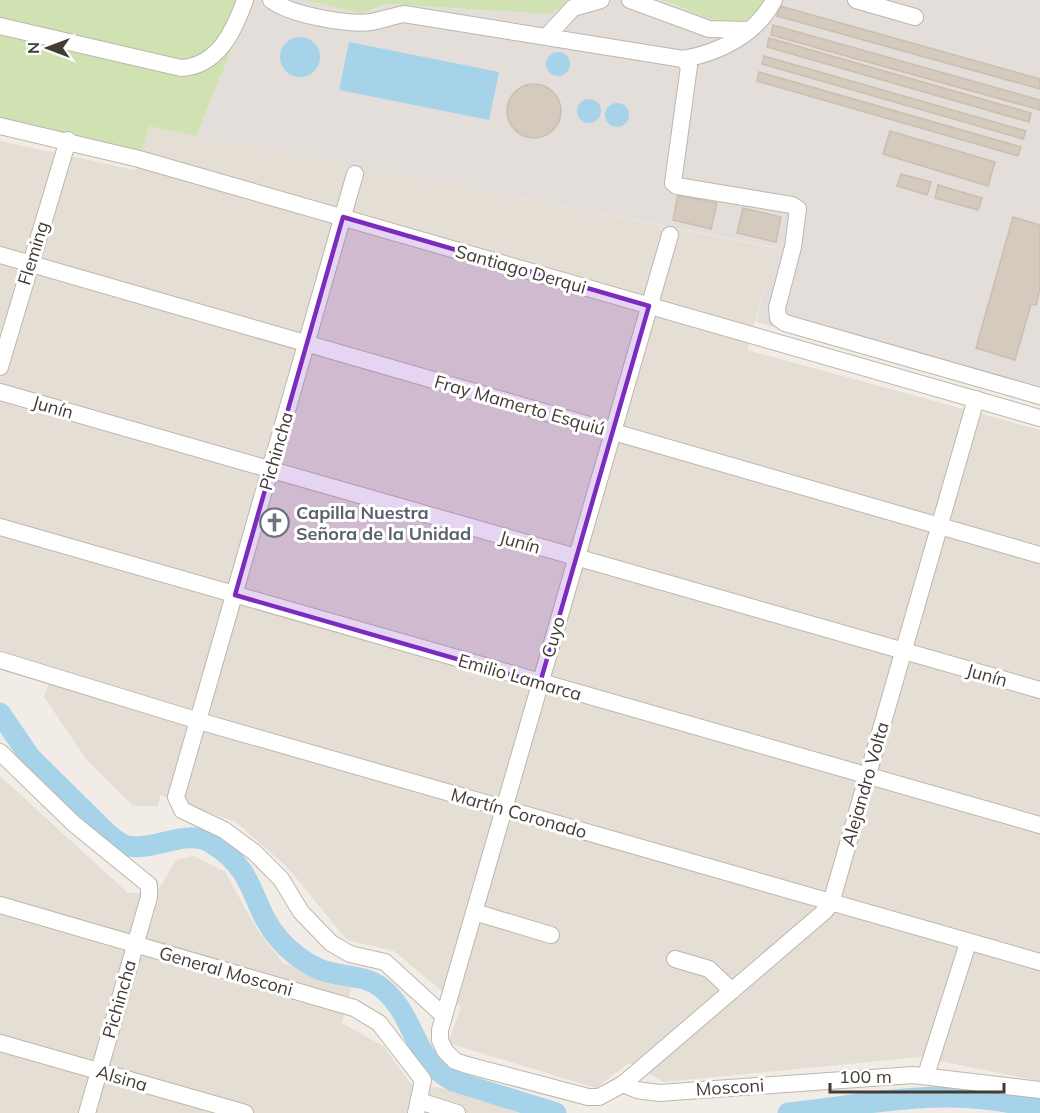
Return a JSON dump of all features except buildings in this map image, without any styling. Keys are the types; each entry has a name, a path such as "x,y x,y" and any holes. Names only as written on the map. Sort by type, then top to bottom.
{"street":[{"path":"0,26 171,66 197,67 217,53 232,33 245,0"},
{"path":"271,0 310,15 347,21 371,22 404,14 682,59 701,56 751,30 769,11 774,0"},
{"path":"547,36 573,9 601,0"},
{"path":"630,0 710,29 734,32 751,30"},
{"path":"856,0 915,16"},
{"path":"682,59 689,66 674,183 677,186 792,205 798,209 793,247 777,308 778,318 785,323 1040,396"},
{"name":"Santiago Derqui","path":"0,126 68,140 343,217 1040,418"},
{"name":"Fleming","path":"0,367 68,140"},
{"name":"Pichincha","path":"355,174 176,797 182,810 224,830 267,864 280,879 301,912 331,943 350,954 386,962 444,1016"},
{"name":"Cuyo","path":"623,1084 599,1097 570,1093 455,1061 440,1040 444,1016 670,235"},
{"name":"Fray Mamerto Esquiú","path":"0,255 1040,555"},
{"name":"Junín","path":"0,392 1040,690"},
{"name":"Alejandro Volta","path":"623,1084 825,911 831,903 976,399"},
{"name":"Emilio Lamarca","path":"0,527 1040,825"},
{"name":"Martín Coronado","path":"0,660 199,721 1040,962"},
{"name":"Pichincha","path":"0,753 73,824 149,885 149,897 87,1113"},
{"name":"General Mosconi","path":"0,905 354,1008 379,1023 423,1080 417,1107"},
{"path":"474,912 551,935"},
{"path":"926,1075 968,943"},
{"path":"675,959 704,965 732,991"},
{"name":"Alsina","path":"0,1043 245,1113"},
{"name":"Mosconi","path":"623,1084 637,1090 659,1092 926,1075 1040,1090"},
{"path":"417,1107 457,1113"}],"highlighted area":[{"path":"343,217 649,306 540,683 235,595"}],"shaded area":[{"path":"252,0 304,0 374,10 387,4 548,14 577,0 660,0 720,22 766,0 1040,0 1040,404 756,322 775,247 196,136"},
{"path":"149,126 775,248 747,350 1040,430 1040,1081 919,1057 664,1082 629,1063 596,1088 448,1043 461,1007 394,951 347,940 288,868 236,822 160,795 158,806 133,806 86,759 44,697 54,667 0,651 0,141 135,170"},
{"path":"0,776 128,893 157,892 176,860 194,856 225,872 258,931 283,963 352,986 342,1023 383,1046 411,1084 441,1088 520,1113 0,1113"}],"green space":[{"path":"0,0 252,0 196,136 149,126 139,159 0,128"},
{"path":"304,0 577,0 548,14 388,4 362,13"},
{"path":"660,0 766,0 755,14 743,21 730,23 716,21"}],"water":[{"path":"300,37 314,43 320,57 314,71 300,77 286,71 280,57 286,43"},
{"path":"349,42 499,72 489,120 339,90"},
{"path":"558,52 567,55 570,64 567,73 558,76 549,73 546,64 549,55"},
{"path":"589,99 598,102 601,111 598,120 589,123 580,120 577,111 580,102"},
{"path":"617,103 626,106 629,115 626,124 617,127 608,124 605,115 608,106"}],"waterway":[{"path":"0,713 30,757 109,835 124,845 135,847 192,838 203,839 213,844 238,866 270,927 283,943 303,960 319,969 368,980 383,989 394,1000 429,1061 440,1072 453,1081 556,1113"},
{"path":"788,1113 936,1097 985,1099 1040,1108"}],"place":[{"name":"Capilla Nuestra Señora de la Unidad","path":"275,522"}]}
